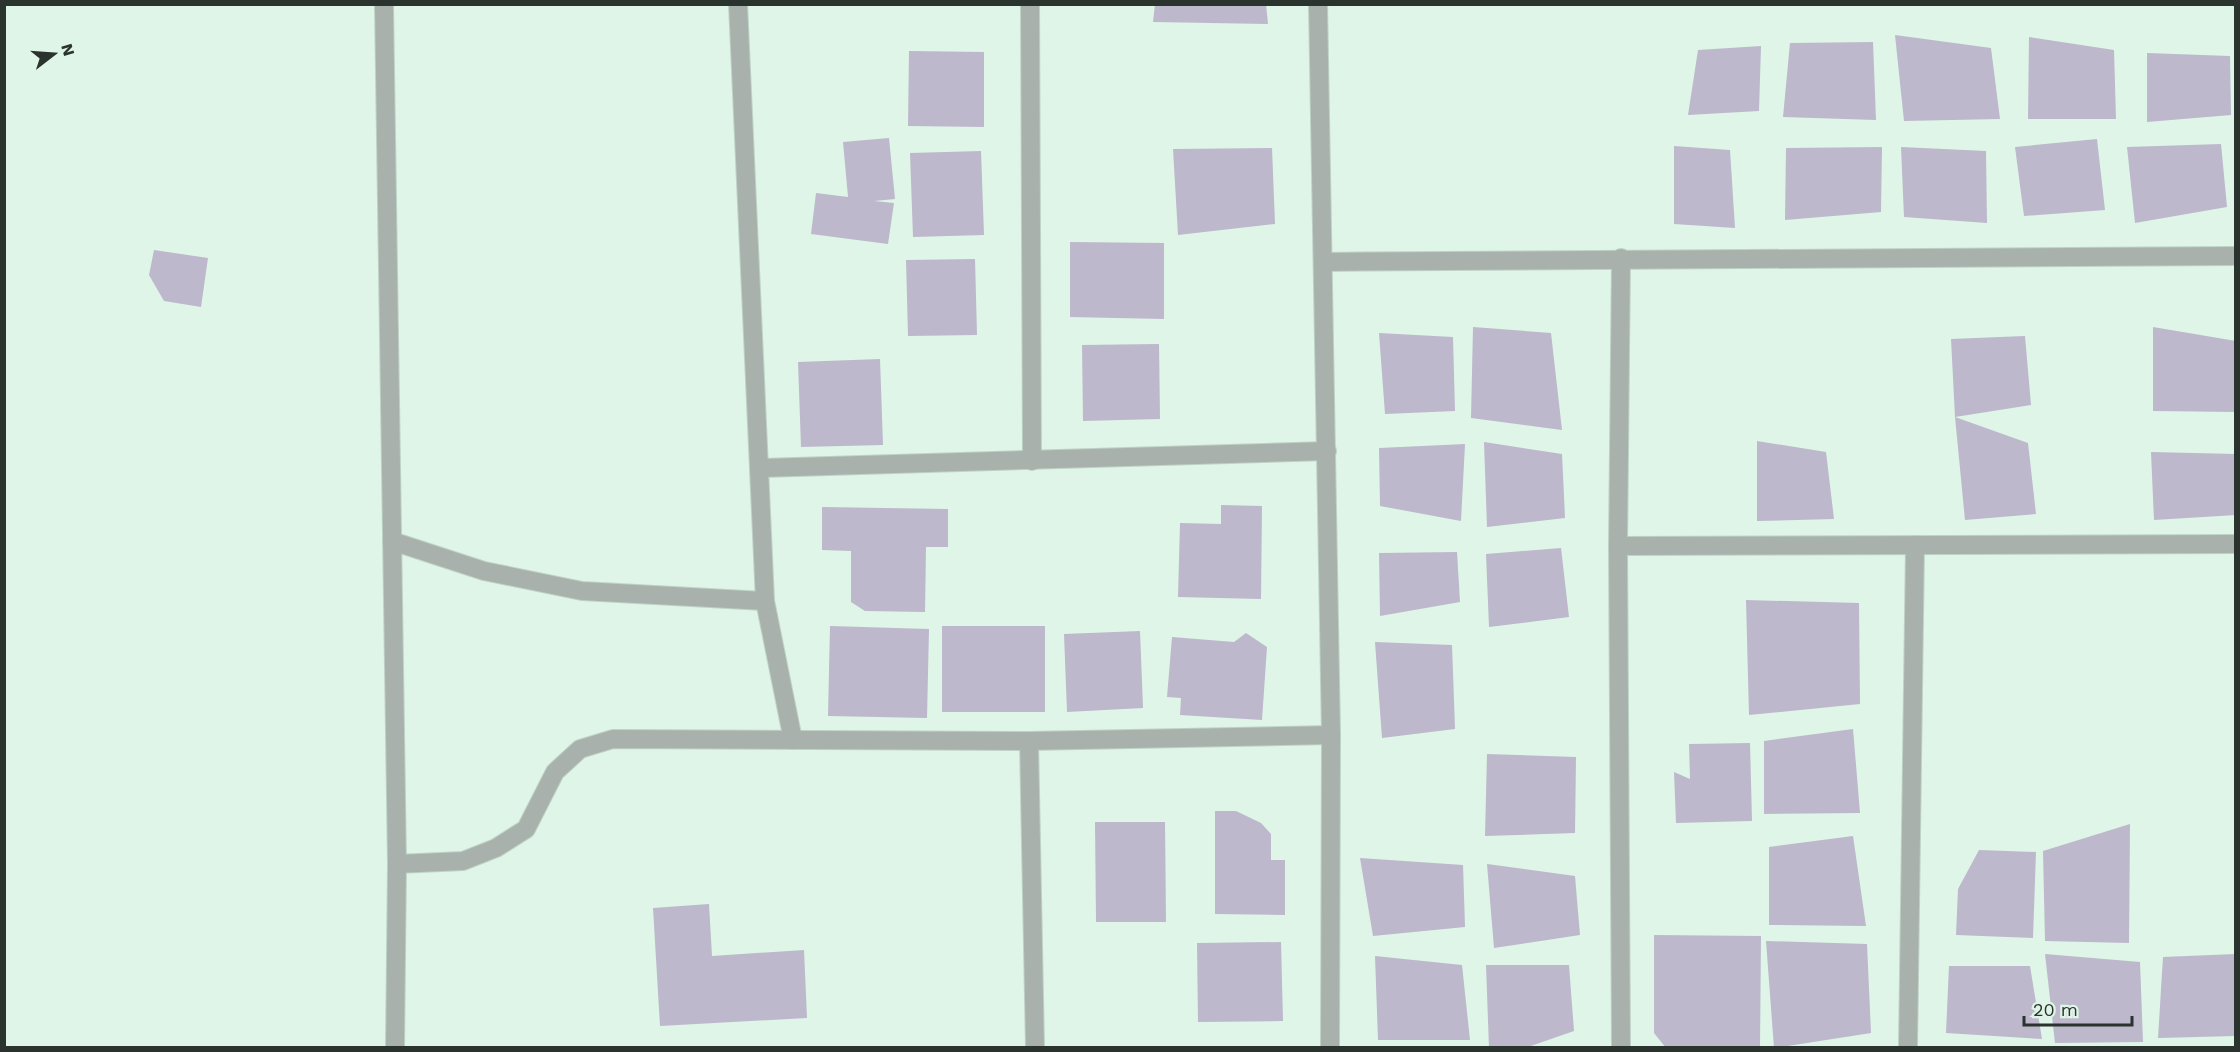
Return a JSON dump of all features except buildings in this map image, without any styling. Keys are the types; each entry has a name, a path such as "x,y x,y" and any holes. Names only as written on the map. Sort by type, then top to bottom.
{"street":[{"path":"384,4 397,864 395,1047"},
{"path":"738,4 765,601 793,740"},
{"path":"1030,4 1032,461"},
{"path":"1318,4 1331,735 1330,1047"},
{"path":"1323,262 1621,258 1906,259 2235,256"},
{"path":"1621,258 1618,546 1621,1047"},
{"path":"759,468 1327,451"},
{"path":"392,541 484,571 582,591 765,601"},
{"path":"1618,546 2235,544"},
{"path":"1908,1047 1915,545"},
{"path":"397,864 464,861 496,848 526,829 555,772 580,749 613,739 1029,741 1331,735"},
{"path":"1029,741 1035,1047"}]}
